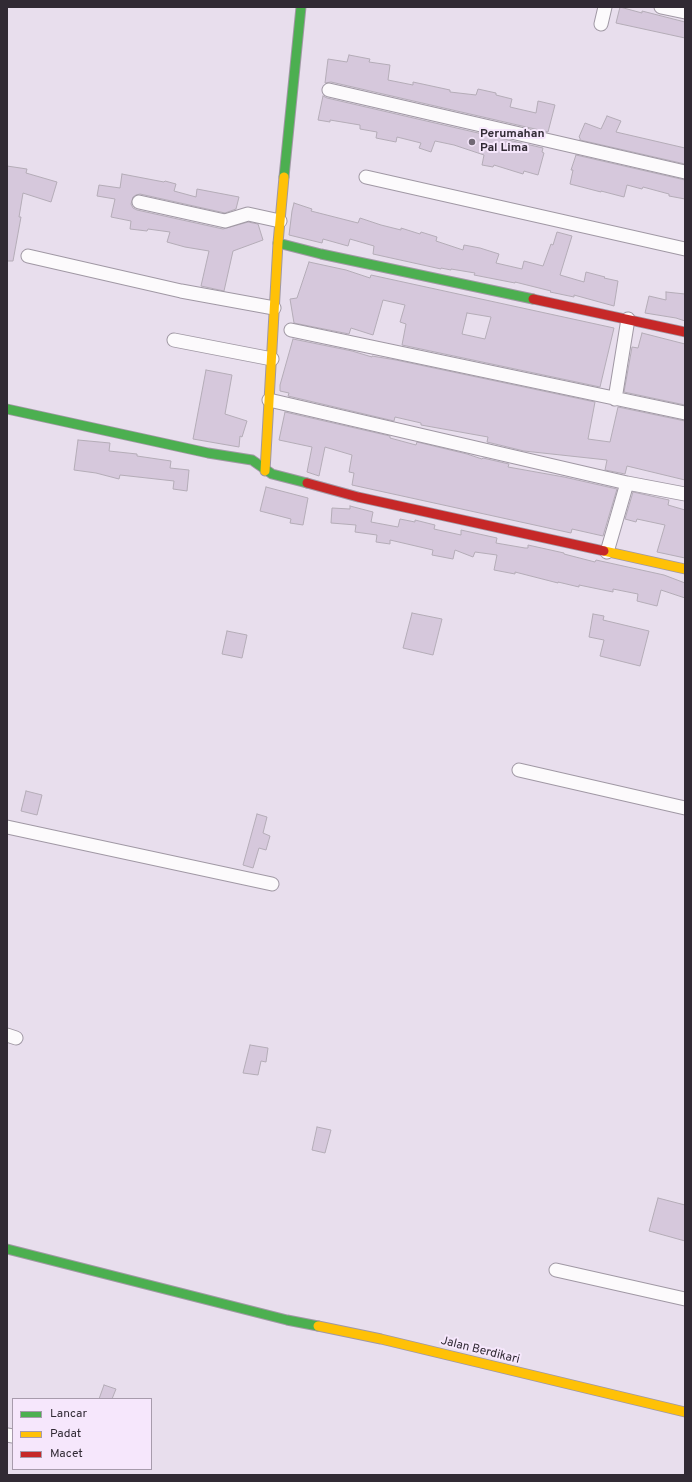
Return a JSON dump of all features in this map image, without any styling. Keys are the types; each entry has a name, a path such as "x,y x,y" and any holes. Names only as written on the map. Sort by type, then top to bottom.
{"street":[{"path":"265,470 278,243 301,7"},
{"path":"601,24 605,7"},
{"path":"661,7 685,12"},
{"path":"329,90 685,172"},
{"path":"366,177 685,249"},
{"path":"139,202 225,221 248,214 280,221"},
{"path":"278,243 329,256 685,332"},
{"path":"28,256 181,290 274,308"},
{"path":"615,399 628,319"},
{"path":"291,330 685,413"},
{"path":"174,340 272,360"},
{"path":"269,400 627,483 685,494"},
{"path":"7,409 208,453 252,460 272,474 358,497 685,569"},
{"path":"607,552 627,483"},
{"path":"519,770 685,808"},
{"path":"7,827 272,884"},
{"name":"Jalan Berdikari","path":"7,1249 287,1320 381,1339 685,1412"},
{"path":"556,1270 685,1298"}],"building":[{"path":"620,7 685,22 685,38 616,23"},
{"path":"349,55 370,59 369,62 390,65 388,80 413,85 413,82 450,90 450,92 476,95 478,89 496,93 496,95 512,99 510,107 536,113 538,101 555,105 548,132 331,82 325,83 328,59 347,62"},
{"path":"323,96 543,148 542,152 544,153 538,175 524,171 523,174 494,165 493,167 482,165 484,155 454,145 435,141 431,152 419,148 421,143 397,137 396,142 376,138 377,132 360,129 360,125 330,120 330,122 318,120"},
{"path":"607,116 621,121 616,132 685,148 685,164 580,140 579,137 585,123 601,129"},
{"path":"576,155 685,180 685,199 669,196 669,194 643,187 642,189 627,185 624,197 570,184 573,170 571,170"},
{"path":"7,166 27,169 26,173 57,182 51,202 23,193 19,217 21,217 13,261 7,261"},
{"path":"122,174 176,184 174,191 196,197 197,189 239,197 236,209 225,213 140,194 133,197 131,204 133,208 137,210 223,229 248,222 258,224 263,240 233,251 224,291 201,286 209,251 167,242 170,232 148,229 147,231 130,229 131,221 111,217 115,199 97,196 99,185 120,188"},
{"path":"294,203 312,209 311,211 358,223 360,218 401,230 401,228 420,234 421,232 437,237 436,241 463,250 464,245 480,248 499,254 496,263 522,269 524,261 543,266 551,244 553,245 557,232 572,236 560,275 584,282 586,272 618,281 614,306 574,295 574,297 515,282 474,275 475,273 441,269 373,254 374,246 350,239 348,246 323,239 322,243 289,235"},
{"path":"309,262 346,270 370,278 371,275 614,328 600,387 402,345 406,324 400,322 405,305 383,300 373,335 351,328 349,334 294,323 290,299 297,298","holes":["467,313 491,317 485,339 462,334"]},
{"path":"666,292 685,294 685,321 645,313 649,296 666,300"},
{"path":"642,333 685,344 685,405 624,392 632,347 638,348"},
{"path":"293,339 352,351 372,357 396,360 595,402 588,439 610,442 618,407 685,421 685,480 627,466 625,474 605,470 607,460 524,451 487,442 488,437 421,425 421,423 395,417 394,421 288,396 289,393 280,391 280,385"},
{"path":"206,370 232,375 225,414 247,421 242,437 240,436 239,447 193,439"},
{"path":"285,412 390,436 390,438 416,445 417,442 482,459 509,464 508,467 564,477 617,489 603,536 572,529 571,533 352,485 354,473 349,472 352,455 325,447 319,476 307,472 312,447 279,440"},
{"path":"78,440 110,443 109,451 137,454 137,456 171,461 170,468 189,470 187,491 173,489 174,481 120,475 119,479 96,473 74,470"},
{"path":"266,487 308,498 303,525 290,523 291,519 260,511"},
{"path":"633,492 669,500 668,505 685,510 685,558 657,552 665,525 637,519 636,522 625,519"},
{"path":"350,506 373,512 371,522 398,527 400,519 415,522 415,520 435,525 434,529 461,535 461,530 497,538 496,543 525,548 528,548 528,545 595,562 596,560 664,575 685,583 685,598 661,590 657,606 637,601 638,594 613,589 613,592 579,585 579,587 515,572 515,574 494,570 497,555 475,552 473,557 455,550 453,559 432,555 433,550 390,540 390,544 376,542 377,535 355,532 356,525 331,523 332,508 350,509"},
{"path":"412,613 442,619 433,655 403,648"},
{"path":"593,614 604,616 603,620 649,631 640,666 600,656 604,640 589,637"},
{"path":"227,631 247,635 242,658 222,654"},
{"path":"26,791 42,795 37,815 21,811"},
{"path":"257,814 267,817 263,833 270,836 266,850 259,848 253,868 243,865"},
{"path":"250,1045 268,1048 266,1062 261,1061 258,1075 243,1073"},
{"path":"317,1127 331,1130 325,1153 312,1150"},
{"path":"658,1198 685,1205 685,1241 649,1231"},
{"path":"104,1385 116,1389 112,1398 99,1398"}],"traffic: fast":[{"path":"284,177 301,7"},
{"path":"278,243 321,254 533,299"},
{"path":"7,409 208,453 252,460 272,474 307,483"},
{"path":"7,1249 287,1320 318,1326"}],"traffic: slow":[{"path":"265,471 278,243 284,177"},
{"path":"604,551 685,569"},
{"path":"318,1326 381,1339 685,1412"}],"traffic: jam":[{"path":"533,299 685,332"},
{"path":"307,483 358,497 604,551"}],"place":[{"name":"Perumahan Pal Lima","path":"472,142"}]}
